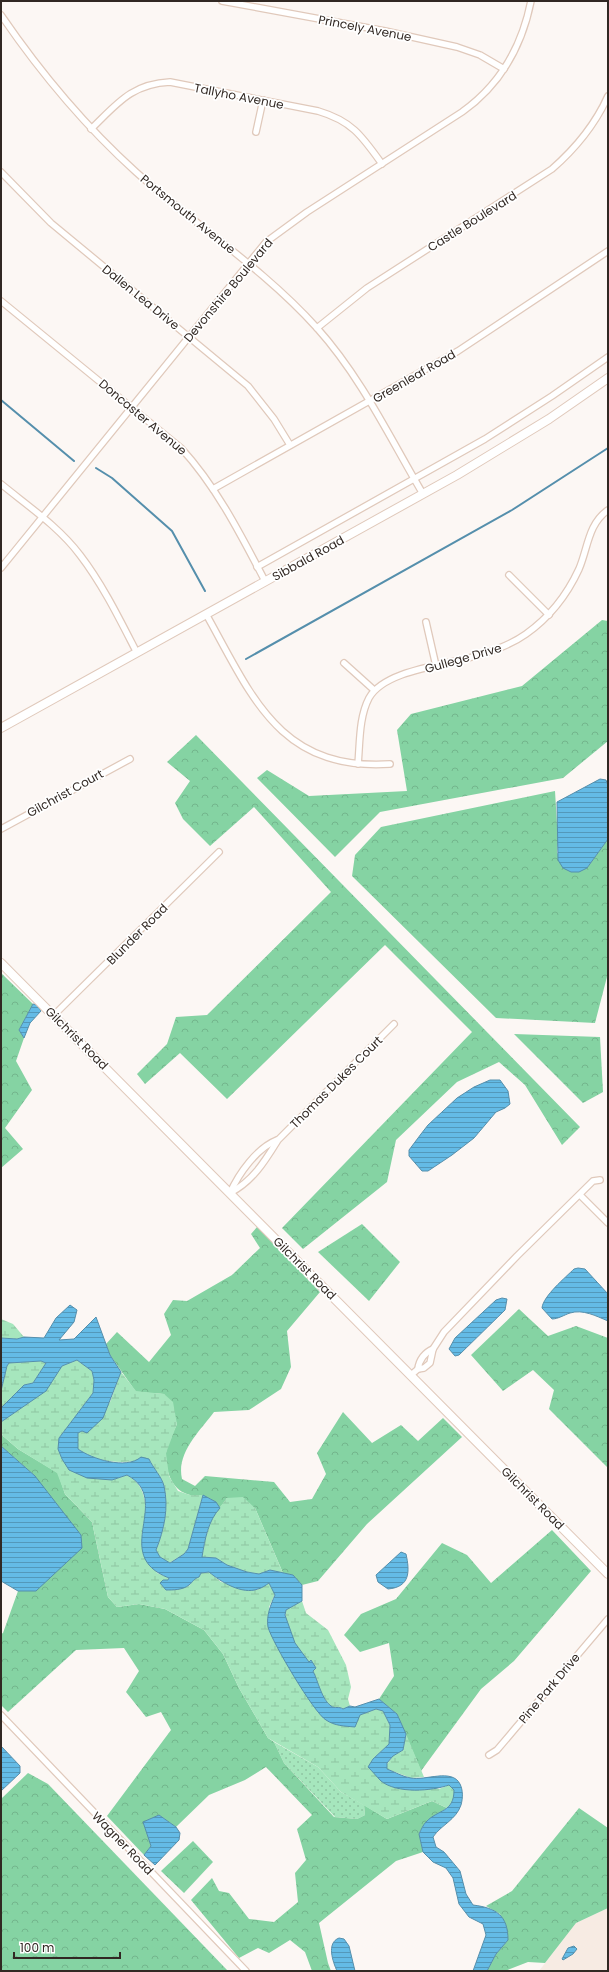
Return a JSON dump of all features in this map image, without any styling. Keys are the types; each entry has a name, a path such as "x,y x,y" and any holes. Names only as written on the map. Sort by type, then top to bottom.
{"street":[{"name":"Princely Avenue","path":"222,1 385,31 457,47 480,55 504,69"},
{"name":"Devonshire Boulevard","path":"1,568 266,242 281,230 474,103 493,84 504,69 521,37 531,1"},
{"name":"Portsmouth Avenue","path":"1,15 51,84 91,129 136,172 284,294 317,328 336,351 370,401 423,494"},
{"name":"Tallyho Avenue","path":"91,129 129,94 141,87 154,83 170,82 318,111 345,122 363,138 382,164"},
{"name":"Castle Boulevard","path":"317,328 367,288 552,169 578,146 597,119 608,96"},
{"path":"256,132 263,100"},
{"name":"Dallen Lea Drive","path":"1,172 51,223 248,386 274,419 290,445"},
{"name":"Greenleaf Road","path":"213,489 458,351 608,251"},
{"name":"Doncaster Avenue","path":"1,301 181,448 201,471 213,489 266,581"},
{"path":"257,566 515,421 608,357"},
{"name":"Sibbald Road","path":"1,728 423,494 518,439 608,378"},
{"path":"1,484 42,517 80,554 94,575 137,653"},
{"name":"Gullege Drive","path":"374,690 391,678 478,656 510,644 536,627 561,601 572,582 584,555 593,526 608,510"},
{"path":"509,575 549,615"},
{"path":"206,614 250,693 273,724 306,748 338,761 370,766 390,764"},
{"path":"426,622 436,666"},
{"path":"344,662 374,690 364,712 358,764"},
{"name":"Gilchrist Court","path":"1,829 130,759"},
{"name":"Blunder Road","path":"54,1015 219,852"},
{"name":"Gilchrist Road","path":"1,963 608,1574"},
{"name":"Thomas Dukes Court","path":"230,1193 241,1187 253,1176 264,1163 278,1140 394,1024"},
{"name":"Thomas Dukes Court","path":"230,1193 236,1181 266,1144 278,1140"},
{"path":"411,1375 418,1369 424,1368 430,1362 434,1349 444,1332 506,1267 593,1181 600,1180"},
{"path":"580,1195 608,1223"},
{"path":"418,1369 418,1362 428,1351 434,1349"},
{"name":"Pine Park Drive","path":"489,1755 497,1750 608,1619"},
{"name":"Wagner Road","path":"1,1715 246,1971"}],"shaded area":[{"path":"608,1908 608,1971 539,1971 576,1923"}],"green space":[{"path":"602,620 608,621 608,741 563,778 380,812 335,857 257,778 267,770 309,796 407,791 397,730 411,714 522,686"},
{"path":"196,735 580,1127 562,1145 525,1085 499,1062 457,1082 396,1140 387,1182 303,1249 282,1228 472,1032 385,945 227,1099 180,1053 145,1084 137,1074 167,1044 176,1017 207,1015 331,892 254,807 210,846 183,819 175,803 190,781 167,762"},
{"path":"555,791 558,841 557,853 587,868 608,839 608,973 595,1023 496,1018 352,876 355,855 381,827"},
{"path":"1,973 33,1004 19,1030 24,1038 16,1061 32,1090 5,1128 23,1149 1,1168"},
{"path":"514,1034 600,1037 603,1092 583,1103"},
{"path":"362,1224 400,1262 369,1301 318,1252"},
{"path":"257,1227 320,1292 287,1331 291,1367 281,1389 249,1410 214,1412 190,1443 186,1451 182,1460 182,1479 195,1486 205,1476 274,1482 290,1502 312,1499 326,1474 317,1453 343,1412 372,1443 401,1425 418,1441 443,1418 462,1437 367,1524 318,1581 302,1585 293,1575 283,1573 255,1508 227,1498 220,1508 210,1499 184,1493 174,1485 168,1473 166,1453 177,1424 164,1394 136,1392 110,1355 106,1344 117,1332 149,1362 171,1335 164,1314 173,1300 187,1301 232,1275 260,1248 251,1234"},
{"path":"519,1309 548,1336 576,1326 608,1338 608,1468 549,1409 554,1390 533,1370 503,1391 471,1355"},
{"path":"1,1319 13,1324 24,1337 17,1339 1,1338"},
{"path":"77,1360 92,1371 94,1380 93,1393 59,1438 112,1480 127,1475 141,1488 145,1500 145,1522 142,1536 157,1573 169,1578 161,1583 166,1590 189,1586 194,1579 199,1577 201,1573 209,1572 221,1582 257,1590 269,1583 275,1594 269,1607 324,1719 360,1715 376,1709 383,1711 390,1725 389,1744 373,1759 368,1768 439,1789 449,1785 454,1790 454,1800 447,1808 432,1801 387,1819 341,1792 318,1767 268,1738 239,1688 223,1654 204,1630 165,1609 139,1604 117,1607 108,1597 92,1522 65,1494 57,1473 18,1449 3,1436 1,1432 1,1422 45,1391 62,1366"},
{"path":"41,1361 46,1363 33,1383 24,1385 1,1408 1,1391 9,1363"},
{"path":"121,1372 136,1391 164,1394 173,1402 177,1424 166,1453 169,1476 178,1491 190,1495 203,1495 188,1549 184,1554 169,1563 160,1557 156,1550 165,1519 166,1502 164,1486 149,1459 130,1462 112,1462 95,1458 78,1449 78,1433 110,1402"},
{"path":"1,1432 3,1436 18,1449 58,1473 65,1494 92,1522 108,1597 117,1607 139,1604 165,1609 204,1630 223,1654 239,1688 268,1738 274,1742 284,1763 334,1817 357,1819 365,1815 364,1805 387,1819 432,1801 447,1808 426,1822 419,1833 423,1852 396,1861 319,1923 331,1971 312,1971 305,1952 290,1940 269,1953 258,1948 239,1958 191,1900 212,1878 219,1891 229,1893 249,1919 274,1922 298,1902 295,1873 306,1860 297,1829 312,1815 266,1767 245,1780 209,1795 176,1827 159,1815 144,1822 151,1846 144,1855 107,1816 171,1730 161,1712 146,1717 126,1692 139,1671 124,1648 76,1650 8,1712 1,1705 1,1634 3,1633 18,1591 36,1591 35,1476 1,1446"},
{"path":"243,1497 255,1508 283,1573 270,1570 259,1574 247,1572 227,1565 216,1558 202,1557 205,1540 212,1517 227,1498"},
{"path":"552,1530 591,1571 514,1661 481,1689 421,1771 397,1714 379,1699 394,1676 389,1643 360,1652 344,1635 361,1614 396,1599 442,1543 467,1555 491,1583"},
{"path":"302,1601 306,1613 328,1630 346,1665 351,1687 348,1699 350,1706 343,1709 332,1707 325,1699 313,1671 316,1668 311,1661 309,1663 296,1645 286,1624 286,1610"},
{"path":"406,1734 424,1777 411,1778 387,1769 387,1764 393,1756 403,1750"},
{"path":"274,1742 318,1767 341,1792 364,1805 365,1815 357,1819 335,1817 284,1763"},
{"path":"28,1773 48,1784 228,1971 1,1971 1,1799"},
{"path":"579,1808 608,1828 608,1908 576,1923 545,1963 528,1962 505,1971 487,1971 496,1954 508,1940 500,1914 486,1906 512,1891"},
{"path":"193,1841 213,1862 184,1893 161,1871"}],"water":[{"path":"600,779 606,780 608,786 608,839 587,868 579,872 571,872 563,868 558,860 557,802"},
{"path":"33,1004 37,1005 41,1011 30,1023 24,1038 19,1030"},
{"path":"490,1080 500,1080 508,1091 510,1104 496,1112 474,1138 452,1155 428,1171 422,1171 409,1156 409,1150 428,1125 457,1098 474,1087"},
{"path":"574,1269 585,1269 608,1294 608,1321 580,1312 570,1313 559,1318 552,1319 542,1308 546,1298 555,1287"},
{"path":"502,1298 507,1299 505,1310 459,1355 455,1356 449,1349 455,1338 496,1300"},
{"path":"70,1305 77,1310 74,1322 59,1340 74,1339 96,1317 110,1355 121,1372 103,1418 87,1433 82,1431 78,1433 78,1449 84,1453 109,1462 127,1463 135,1461 141,1457 149,1459 164,1486 166,1502 165,1519 156,1550 160,1557 170,1563 184,1554 188,1549 203,1495 216,1502 220,1508 210,1524 202,1557 216,1558 227,1565 247,1572 259,1574 270,1570 293,1575 302,1585 302,1601 286,1610 285,1615 295,1643 309,1662 311,1660 316,1668 313,1671 328,1703 332,1707 343,1709 350,1706 355,1707 379,1699 397,1714 406,1734 403,1750 393,1756 387,1763 387,1769 402,1776 411,1778 438,1776 451,1777 456,1779 460,1784 462,1789 462,1797 459,1810 456,1815 433,1837 436,1847 444,1852 460,1871 466,1894 473,1905 488,1908 494,1911 499,1914 506,1924 508,1940 496,1954 487,1971 473,1971 486,1935 483,1924 469,1917 459,1904 453,1878 446,1868 433,1862 423,1852 419,1834 426,1822 448,1807 451,1803 454,1790 449,1785 424,1790 405,1790 396,1788 381,1781 368,1767 373,1759 389,1744 390,1725 383,1711 376,1709 360,1715 355,1727 333,1723 320,1715 303,1691 271,1635 268,1627 268,1614 275,1595 269,1583 258,1589 239,1589 219,1580 209,1572 201,1573 199,1577 184,1588 166,1590 160,1583 163,1580 168,1580 169,1578 152,1568 144,1556 142,1542 145,1498 140,1486 127,1475 112,1480 87,1478 69,1470 58,1449 59,1438 93,1393 94,1380 92,1371 77,1360 62,1366 46,1391 1,1422 1,1408 24,1385 33,1383 46,1363 41,1361 9,1363 1,1391 1,1338 44,1338 56,1318"},
{"path":"1,1446 35,1476 81,1535 82,1548 36,1591 18,1591 1,1581"},
{"path":"401,1552 406,1554 408,1567 407,1578 401,1585 388,1589 378,1582 376,1575"},
{"path":"1,1746 20,1766 20,1773 1,1791"},
{"path":"159,1815 176,1827 180,1833 179,1840 155,1865 144,1855 151,1846 143,1822"},
{"path":"339,1938 344,1939 349,1946 355,1971 337,1971 332,1958 332,1948 335,1940"},
{"path":"574,1946 577,1949 573,1954 563,1960 562,1959 568,1948"}],"waterway":[{"path":"1,400 74,461"},
{"path":"246,659 512,510 608,448"},
{"path":"96,468 112,478 172,531 205,591"}]}
